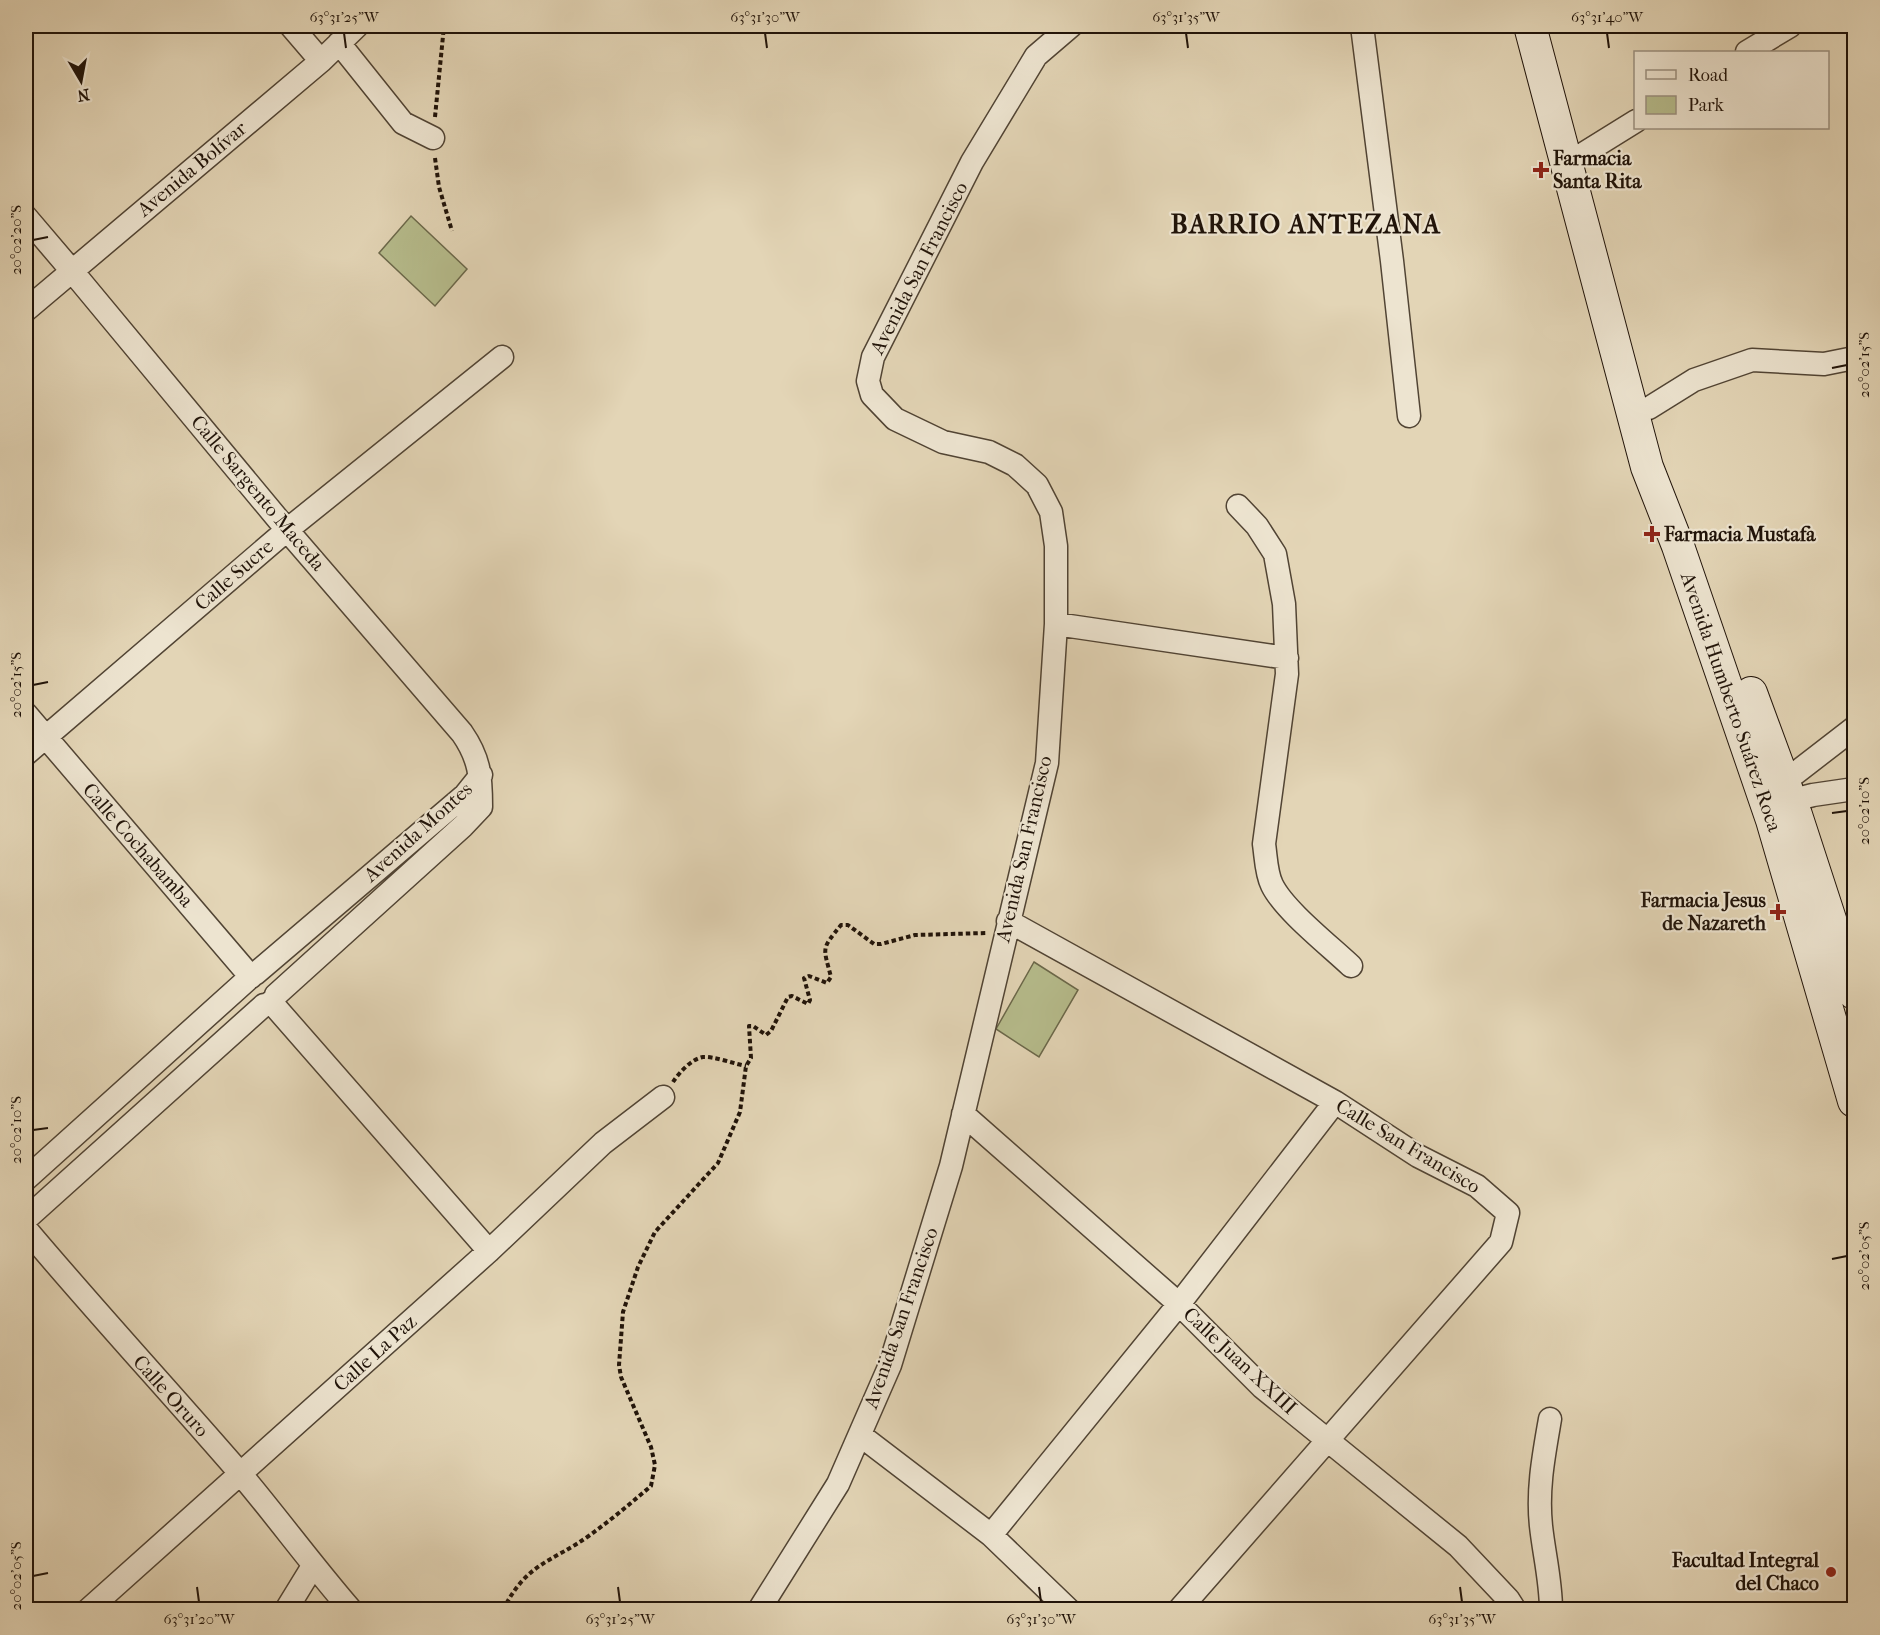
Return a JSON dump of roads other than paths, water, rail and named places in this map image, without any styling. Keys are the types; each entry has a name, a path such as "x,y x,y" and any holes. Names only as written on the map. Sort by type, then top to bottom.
{"main road":[{"name":"Avenida Humberto Suárez Roca","path":"1530,26 1647,467 1854,993"},
{"name":"Avenida Humberto Suárez Roca","path":"1544,26 1578,157 1664,460 1775,794 1854,1101"}],"street":[{"path":"291,26 321,61"},
{"name":"Avenida Bolívar","path":"26,310 321,61 357,26"},
{"name":"Avenida San Francisco","path":"759,1610 838,1484 890,1365 951,1166 1006,927 1047,763 1056,624 1056,546 1051,512 1037,485 1015,465 989,452 943,442 895,418 872,395 868,381 873,357 972,162 1036,56 1071,26"},
{"path":"1362,26 1395,283 1409,416"},
{"path":"1749,51 1790,26"},
{"path":"339,43 403,123 433,138"},
{"path":"1578,157 1634,122"},
{"name":"Calle Sargento Maceda","path":"26,217 287,530 462,733 472,747 481,775"},
{"name":"Calle Sucre","path":"26,753 287,530 502,357"},
{"path":"1649,408 1694,380 1752,360 1824,364 1854,358"},
{"path":"1238,506 1257,526 1275,554 1284,604 1287,674 1264,844 1268,870 1272,884 1282,901 1351,966"},
{"path":"1056,624 1287,658"},
{"name":"Calle Cochabamba","path":"26,714 251,977 244,991 249,1000 253,1004 270,1001"},
{"path":"1775,794 1854,728"},
{"name":"Avenida Montes","path":"26,1179 251,977 465,795 481,775"},
{"name":"Avenida Montes","path":"26,1219 463,826 481,807 481,775"},
{"path":"1775,794 1854,789"},
{"name":"Calle San Francisco","path":"1006,927 1335,1102 1418,1156 1477,1186 1508,1213 1501,1242 1179,1610"},
{"path":"270,1001 489,1251"},
{"name":"Calle La Paz","path":"88,1610 489,1251 603,1143 663,1097"},
{"path":"991,1535 1179,1304 1335,1102"},
{"name":"Calle Juan XXIII","path":"963,1114 1179,1304 1262,1387 1458,1546 1515,1610"},
{"path":"26,1202 28,1211 26,1219"},
{"name":"Calle Oruro","path":"26,1229 78,1292 240,1473 313,1566 351,1610"},
{"path":"1550,1419 1540,1477 1541,1525 1551,1587 1551,1610"},
{"path":"860,1435 991,1535 1069,1610"},
{"path":"286,1610 313,1566"}],"place":[{"name":"Farmacia Santa Rita","path":"1541,170"},
{"name":"Farmacia Mustafa","path":"1652,534"},
{"name":"Farmacia Jesus de Nazareth","path":"1778,912"},
{"name":"Facultad Integral del Chaco","path":"1831,1572"}],"district":[{"name":"BARRIO ANTEZANA","path":"1306,224"}]}
